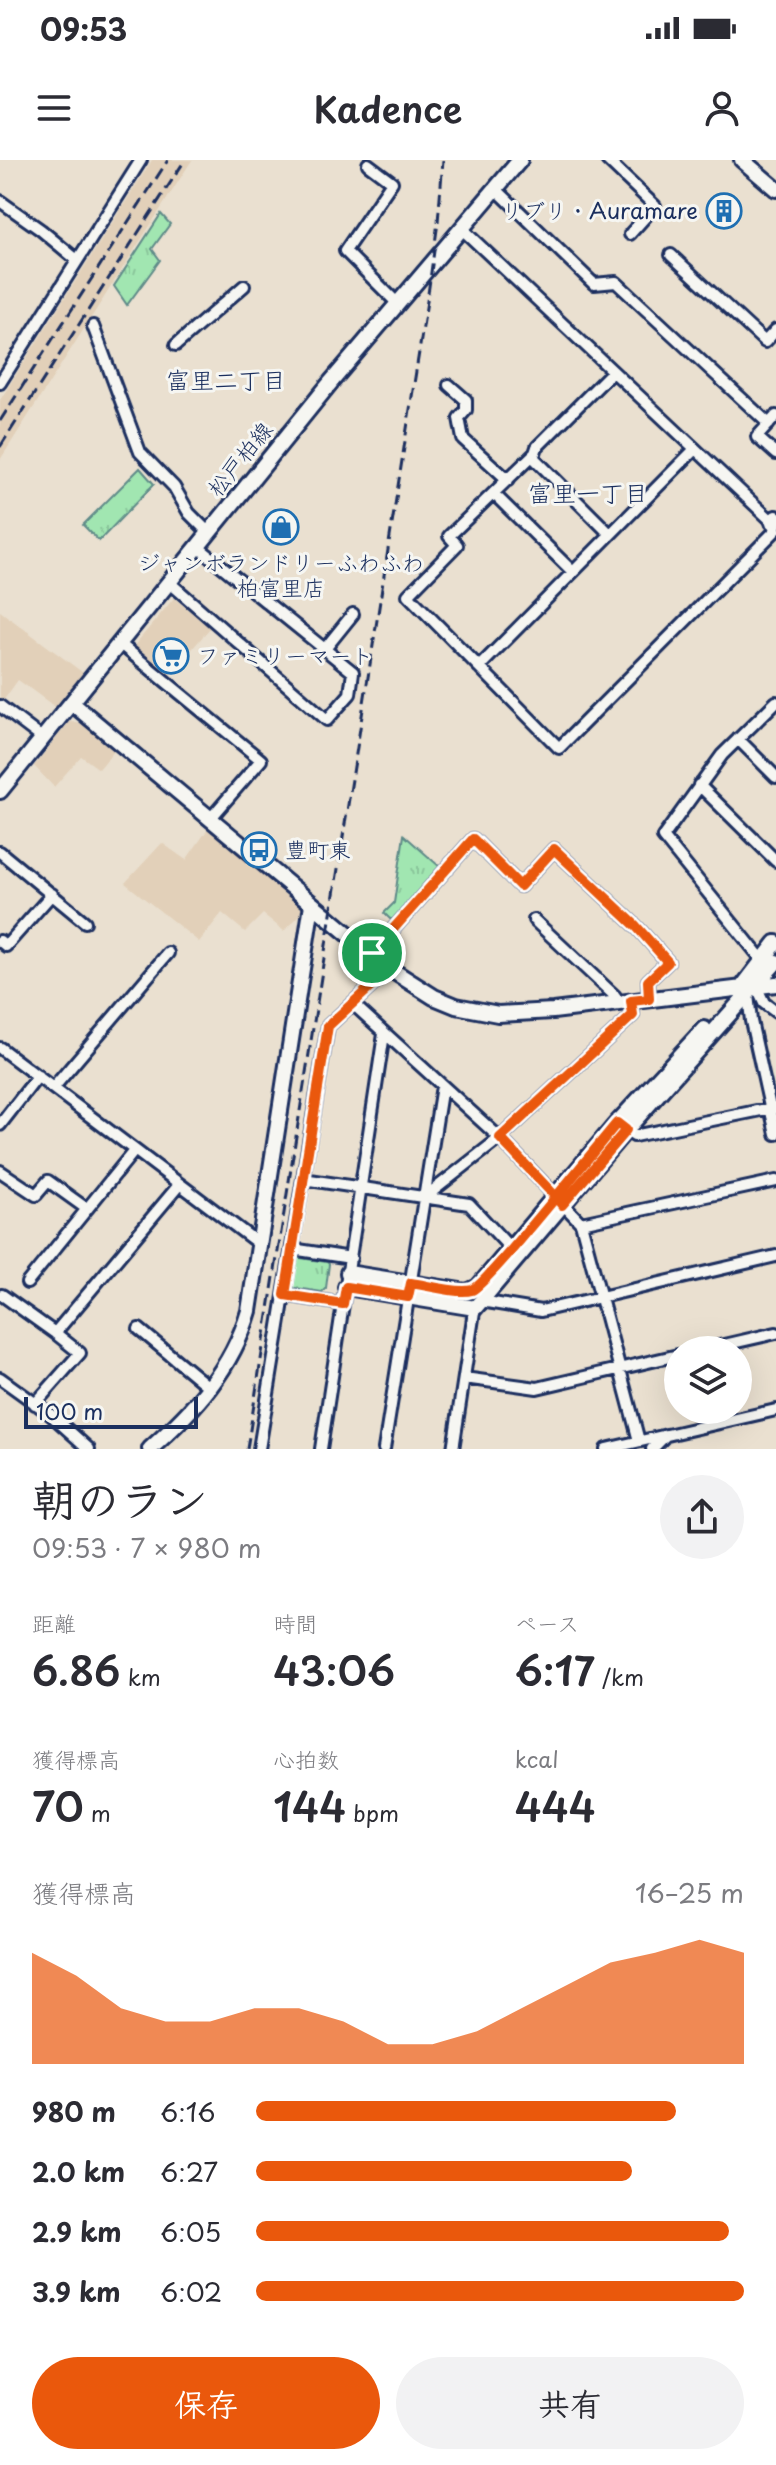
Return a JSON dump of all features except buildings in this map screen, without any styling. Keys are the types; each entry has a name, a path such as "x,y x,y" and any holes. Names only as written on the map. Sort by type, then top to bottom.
{"street":[{"path":"0,383 138,165 126,160"},
{"name":"松戸柏線","path":"0,791 397,303 520,160"},
{"path":"607,160 655,206 630,234"},
{"path":"742,160 776,189"},
{"path":"368,164 392,182 345,251 397,303"},
{"path":"496,189 594,284 616,282 772,420 757,437 776,454"},
{"path":"0,201 77,260"},
{"path":"462,229 775,524 559,748 408,595 457,545 449,536 532,456 537,447 612,372"},
{"path":"671,255 765,342 776,330"},
{"path":"176,345 244,286"},
{"path":"93,326 140,452 174,487 189,513 209,533"},
{"path":"449,385 466,400 466,410 459,418 463,439 508,480"},
{"path":"479,667 695,449"},
{"path":"532,456 610,534"},
{"path":"494,494 573,572"},
{"path":"169,582 327,720 350,694 353,672 198,547"},
{"path":"324,650 353,614"},
{"path":"119,643 261,760 210,819"},
{"path":"769,961 663,837 699,785 738,739 776,702"},
{"path":"72,703 390,969 434,997 477,1012 521,1014 748,990 776,984"},
{"path":"0,706 42,738"},
{"path":"738,739 776,777"},
{"path":"699,785 776,861"},
{"path":"372,953 473,839 520,886 554,849 636,926 668,962 648,981 649,999"},
{"path":"0,852 85,922"},
{"path":"0,941 6,946 52,894"},
{"path":"150,1449 189,1413 210,1388 227,1364 244,1328 312,904"},
{"path":"425,1197 500,1138 633,1015 624,1002 534,920"},
{"path":"453,1449 478,1299 621,1127 748,990 769,961 776,943"},
{"path":"54,1087 168,953"},
{"path":"259,1449 328,1026 390,969"},
{"path":"748,990 776,1012"},
{"path":"748,990 751,1021 773,1107 776,1134"},
{"path":"353,1004 500,1138 581,1223 639,1441"},
{"path":"321,1449 384,1034"},
{"path":"0,1048 259,1244"},
{"path":"0,1125 38,1076"},
{"path":"384,1449 442,1086"},
{"path":"621,1127 634,1136 773,1107"},
{"path":"27,1283 134,1151"},
{"path":"0,1171 36,1195 48,1181 87,1209"},
{"path":"303,1179 469,1204 515,1252"},
{"path":"581,1223 776,1181"},
{"path":"55,1333 179,1185"},
{"path":"292,1249 348,1273 410,1290 541,1311 776,1256"},
{"path":"410,1290 467,1292 478,1299"},
{"path":"2,1295 80,1353 35,1404"},
{"path":"285,1295 343,1304"},
{"path":"139,1329 210,1388"},
{"path":"752,1339 776,1333"},
{"path":"464,1378 537,1388 664,1358"},
{"path":"0,1378 89,1449"},
{"path":"606,1449 776,1410"},
{"path":"658,1447 668,1434"}],"shaded area":[{"path":"152,160 192,160 0,460 0,400"},
{"path":"174,598 210,628 169,676 133,647"},
{"path":"0,611 86,675 58,709 18,680 3,701 0,699"},
{"path":"69,722 82,723 115,750 99,769 81,756 54,787 34,766"},
{"path":"208,829 305,910 284,931 263,914 245,932 222,913 199,942 125,883 162,843 186,860"}],"green space":[{"path":"161,214 170,224 152,249 160,260 127,305 114,286"},
{"path":"140,468 154,484 99,541 83,525"},
{"path":"404,835 440,867 395,919 390,919 384,913 394,903"},
{"path":"294,1257 329,1264 326,1288 322,1292 289,1287"}],"railway":[{"path":"0,421 168,160"},
{"path":"0,447 185,160"},
{"path":"247,1449 427,301 443,160"}],"place":[{"name":"リブリ・Auramare","path":"724,211"},
{"name":"ジャンボランドリーふわふわ 柏富里店","path":"281,527"},
{"name":"ファミリーマート","path":"171,656"},
{"name":"豊町東","path":"259,850"}],"district":[{"name":"富里二丁目","path":"226,381"},
{"name":"富里一丁目","path":"588,494"}],"route":[{"path":"372,953 390,969 328,1026 285,1295 343,1304 346,1287 408,1297 411,1283 467,1292 478,1287 555,1196 617,1123 626,1130 562,1205 555,1196 500,1138 633,1015 631,1001 649,999 648,981 668,962 636,926 554,849 520,886 473,839 372,953"}]}
